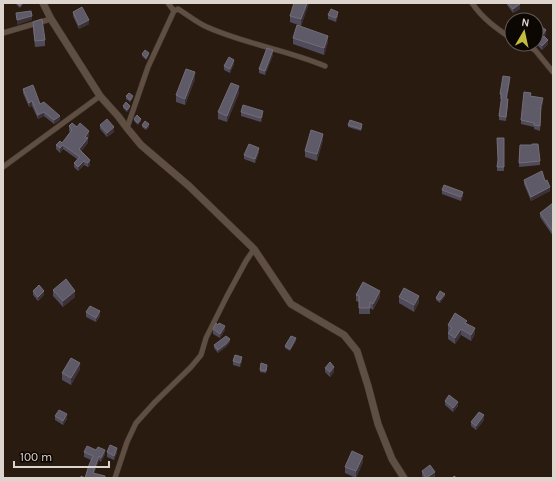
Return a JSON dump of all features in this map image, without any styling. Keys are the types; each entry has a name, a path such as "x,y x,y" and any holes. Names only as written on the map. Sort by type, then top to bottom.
{"street":[{"path":"43,3 100,96 141,145 189,186 254,249 291,304 344,335 357,350 378,424 392,459 404,478"},
{"path":"168,3 174,11"},
{"path":"472,3 480,15 492,26 504,34"},
{"path":"174,11 178,9 206,27 270,48 289,52 325,66"},
{"path":"127,128 148,66 174,11"},
{"path":"3,33 51,18"},
{"path":"536,52 553,72"},
{"path":"3,167 100,96"},
{"path":"115,478 127,442 136,423 201,355 206,338 227,296 254,249"}],"building":[{"path":"294,3 307,3 301,19 290,16"},
{"path":"508,3 519,3 520,4 513,9"},
{"path":"82,7 89,20 79,25 73,12"},
{"path":"331,9 338,12 336,18 328,15"},
{"path":"31,11 32,16 17,20 16,13"},
{"path":"42,19 45,40 35,41 33,22"},
{"path":"297,25 328,36 324,48 293,38"},
{"path":"544,36 548,40 544,44"},
{"path":"267,48 273,50 265,71 259,69"},
{"path":"145,50 149,53 146,58 142,54"},
{"path":"229,57 234,60 230,69 224,66"},
{"path":"186,69 195,72 185,99 176,95"},
{"path":"503,76 510,77 506,99 508,99 506,117 499,116"},
{"path":"231,83 239,86 227,116 218,112"},
{"path":"33,85 40,104 44,102 60,116 54,120 44,112 38,115 32,101 29,103 23,89"},
{"path":"524,92 531,93 530,96 543,98 541,105 540,126 521,120"},
{"path":"129,93 133,96 130,100 126,96"},
{"path":"126,102 130,106 127,110 123,106"},
{"path":"243,105 263,111 261,118 241,112"},
{"path":"137,115 141,119 138,123 134,119"},
{"path":"107,119 114,127 107,133 100,125"},
{"path":"350,120 362,124 361,129 348,125"},
{"path":"145,121 149,124 146,128 142,125"},
{"path":"72,123 77,127 80,123 89,131 85,137 88,138 79,149 90,160 88,163 84,161 78,167 74,163 80,157 63,145 60,148 56,145 60,141 62,143 72,130 69,126"},
{"path":"311,130 323,134 317,154 305,151"},
{"path":"497,138 504,138 504,167 497,167"},
{"path":"249,144 259,148 255,159 244,155"},
{"path":"538,144 540,161 519,163 520,145"},
{"path":"542,171 545,181 547,180 550,187 531,197 524,180"},
{"path":"444,185 463,192 461,197 442,190"},
{"path":"553,203 553,232 540,213"},
{"path":"66,279 75,291 63,301 53,290"},
{"path":"363,282 380,291 373,304 370,302 370,308 359,308 359,296 356,295"},
{"path":"39,285 44,291 38,297 33,291"},
{"path":"404,288 419,296 414,305 399,297"},
{"path":"440,291 445,294 440,300 436,298"},
{"path":"90,306 100,311 96,318 86,312"},
{"path":"455,313 467,321 465,323 475,328 471,335 461,329 455,338 448,333 452,328 448,325"},
{"path":"216,323 218,325 219,323 225,326 220,334 213,329"},
{"path":"226,336 230,339 218,350 214,345"},
{"path":"291,336 296,338 290,349 285,346"},
{"path":"235,355 242,357 240,363 233,361"},
{"path":"71,358 80,363 71,378 62,373"},
{"path":"330,362 334,367 330,372 325,368"},
{"path":"261,363 267,365 266,371 260,370"},
{"path":"449,395 458,402 453,408 445,401"},
{"path":"59,410 67,414 63,421 55,416"},
{"path":"479,412 484,415 476,426 471,422"},
{"path":"110,445 117,448 114,456 107,452"},
{"path":"87,446 96,450 98,447 105,450 101,458 99,456 93,473 105,476 105,478 85,478 93,456 84,452"},
{"path":"352,451 363,456 356,471 345,467"},
{"path":"430,465 435,472 426,478 422,471"}]}
